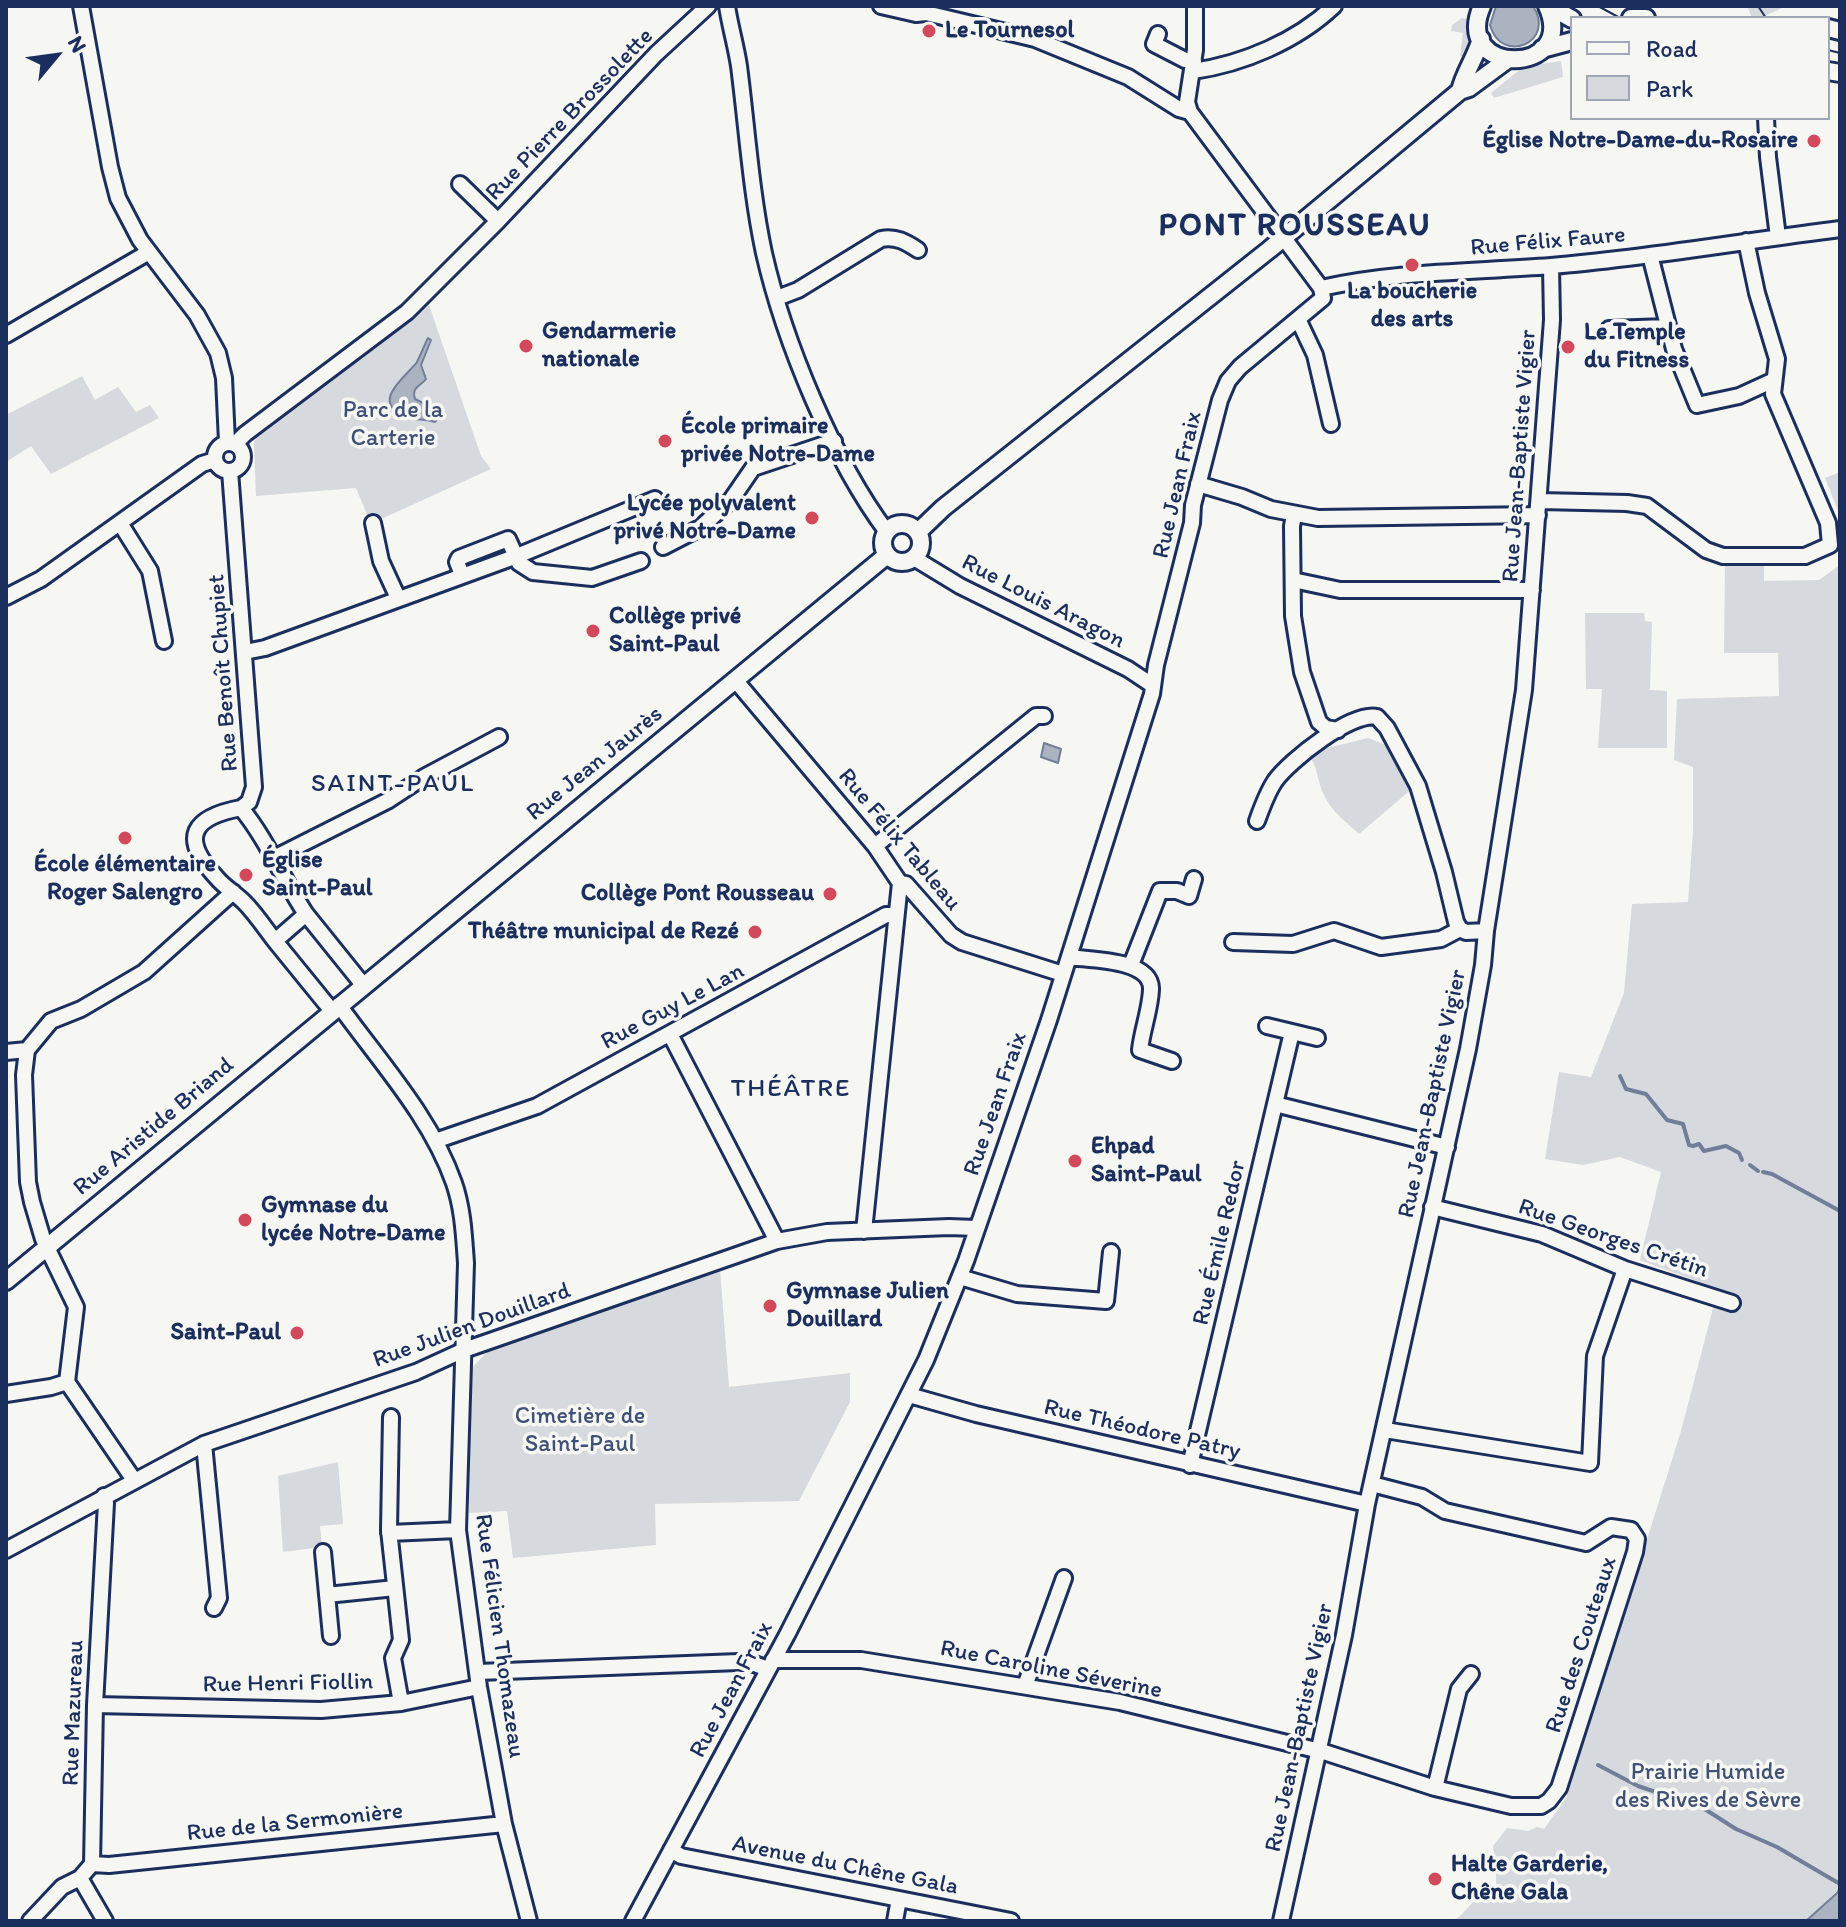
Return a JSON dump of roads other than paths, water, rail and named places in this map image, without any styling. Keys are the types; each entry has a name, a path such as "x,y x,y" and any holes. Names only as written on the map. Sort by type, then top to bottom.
{"main road":[{"path":"1482,6 1477,24 1481,39 1492,53 1507,60 1522,60 1542,49 1570,42"},
{"path":"1548,6 1570,18"},
{"path":"1542,49 1551,31 1548,6"},
{"path":"1460,91 1481,39"},
{"path":"918,532 943,508 1284,237 1460,91 1469,88 1507,60"},
{"path":"904,524 918,532 921,546 914,558 898,561 887,555 883,543 894,525 904,524"},
{"name":"Rue Jean Jaurès","path":"336,1008 887,555"},
{"name":"Rue Aristide Briand","path":"6,1281 336,1008"}],"street":[{"path":"81,6 113,181 127,218 197,315 218,353 231,443"},
{"name":"Rue Pierre Brossolette","path":"231,443 407,312 656,54 708,6"},
{"path":"727,6 738,61 760,225 777,298 834,441 859,490 887,532"},
{"path":"736,6 738,61"},
{"path":"881,6 916,14 921,10 1035,39 1128,77 1179,109 1190,112"},
{"path":"1195,6 1193,66 1187,102 1190,112 1321,288"},
{"path":"1158,34 1154,44 1193,66 1269,50 1315,24 1334,6"},
{"path":"1766,120 1778,237"},
{"path":"1768,136 1772,120"},
{"name":"Rue Pierre Brossolette","path":"460,184 498,221"},
{"name":"Rue Félix Faure","path":"1321,288 1385,276 1551,266 1840,229"},
{"path":"777,298 798,290 881,239 890,237 901,240 918,250"},
{"path":"1198,484 1294,515 1318,518 1627,503 1647,506 1706,550 1723,556 1805,556 1830,545 1828,523 1776,400 1777,359 1757,293 1746,241"},
{"path":"6,335 149,252"},
{"path":"1650,255 1667,327 1697,405 1739,396 1775,378"},
{"name":"Rue Jean-Baptiste Vigier","path":"1281,1921 1344,1635 1367,1504 1471,1035 1483,965 1524,690 1552,320 1551,266"},
{"name":"Rue Jean Fraix","path":"633,1921 771,1664 909,1395 960,1277 1069,957 1152,694 1192,523 1198,484 1220,400 1228,381 1240,367 1323,298 1321,288"},
{"path":"1298,319 1315,355 1331,424"},
{"path":"1609,329 1667,327"},
{"path":"663,547 700,528 731,500 753,468 834,441"},
{"path":"231,443 240,447 244,457 240,466 230,471 223,470 215,460 216,451 231,443"},
{"path":"6,597 41,579 202,464 215,460"},
{"name":"Rue Benoît Chupiet","path":"230,471 254,787 249,802 241,808"},
{"path":"517,556 655,499"},
{"path":"1294,515 1293,616 1302,672 1319,722 1326,728 1338,730"},
{"path":"120,523 150,571 164,641"},
{"path":"373,523 381,561 398,598"},
{"path":"245,652 265,648 462,575 457,562 459,558 508,539 524,568 533,572 592,578 641,561"},
{"name":"Rue Louis Aragon","path":"914,558 960,586 1128,669 1152,685"},
{"path":"1293,580 1340,590 1532,590"},
{"name":"Rue Félix Tableau","path":"736,681 875,846 900,883 906,884 956,939 1063,974"},
{"path":"875,846 1036,716 1044,716"},
{"path":"1257,821 1270,790 1297,758 1338,730 1366,716 1377,717 1383,722 1418,786 1444,872 1451,907 1460,929 1466,932 1486,931"},
{"path":"274,858 389,800 424,777 499,737"},
{"path":"241,808 258,830 306,914 364,986"},
{"name":"Rue Félicien Thomazeau","path":"241,808 211,815 202,821 195,844 204,863 244,902 336,1008 435,1141 454,1184 463,1221 466,1263 458,1530 478,1679 504,1824 529,1921"},
{"path":"1131,965 1160,891 1177,891 1189,896 1194,879"},
{"path":"864,1231 900,883"},
{"path":"134,1480 67,1382 76,1307 47,1247 28,1182 24,1075 27,1050 51,1021 81,1009 144,972 233,892"},
{"path":"275,941 306,914"},
{"name":"Rue Guy Le Lan","path":"435,1141 537,1106 787,972 827,946 886,915 895,915"},
{"path":"1233,942 1293,944 1334,931 1381,947 1441,939 1460,929"},
{"path":"1069,957 1131,965 1147,976 1151,986 1140,1050 1172,1061"},
{"path":"1267,1026 1317,1038"},
{"name":"Rue Émile Redor","path":"1190,1465 1292,1032"},
{"path":"670,1034 777,1241"},
{"path":"6,1052 27,1050"},
{"path":"1275,1104 1447,1147"},
{"name":"Rue Georges Crétin","path":"1432,1207 1542,1234 1625,1269 1732,1303"},
{"name":"Rue Julien Douillard","path":"6,1550 204,1444 416,1372 464,1350 777,1241 809,1234 957,1226 976,1228"},
{"path":"960,1277 1017,1294 1106,1301 1111,1252"},
{"path":"1385,1430 1590,1463 1595,1356 1625,1269"},
{"path":"6,1394 67,1382"},
{"name":"Rue Théodore Patry","path":"909,1395 1190,1465 1367,1504"},
{"path":"391,1417 389,1533 401,1640 393,1658 401,1703"},
{"path":"204,1444 219,1598 214,1608"},
{"name":"Rue des Couteaux","path":"1317,1750 1435,1788 1524,1808 1541,1806 1555,1795 1635,1552 1637,1539 1631,1530 1611,1527 1586,1543 1445,1511 1422,1497 1372,1484"},
{"name":"Rue Mazureau","path":"92,1864 104,1496"},
{"path":"389,1533 458,1530"},
{"path":"323,1552 331,1636"},
{"path":"1025,1686 1064,1578"},
{"path":"327,1595 395,1588"},
{"name":"Rue Caroline Séverine","path":"478,1679 739,1662 771,1664 861,1660 1120,1702 1317,1750"},
{"path":"1435,1788 1459,1689 1471,1674"},
{"name":"Rue Henri Fiollin","path":"95,1705 321,1710 401,1703 478,1679"},
{"name":"Rue de la Sermonière","path":"92,1864 109,1865 504,1824"},
{"name":"Avenue du Chêne Gala","path":"671,1850 681,1856 1011,1921"},
{"path":"30,1921 62,1887 80,1878 92,1864"},
{"path":"80,1878 105,1921"},
{"path":"895,1921 899,1899"}],"waterway":[{"path":"1620,1076 1626,1089 1646,1094 1667,1120 1683,1124 1689,1145 1699,1144 1704,1151 1726,1146 1739,1153 1742,1160"},
{"path":"1750,1165 1758,1171"},
{"path":"1763,1172 1840,1211"},
{"path":"1598,1765 1638,1786 1703,1808 1840,1884"}],"tram line":[{"path":"1598,6 1616,16"},
{"path":"1758,6 1765,16"},
{"path":"1830,50 1840,53"}],"place":[{"name":"Le Tournesol","path":"929,31"},
{"name":"Église Notre-Dame-du-Rosaire","path":"1814,141"},
{"name":"La boucherie des arts","path":"1412,265"},
{"name":"Gendarmerie nationale","path":"526,346"},
{"name":"Le Temple du Fitness","path":"1568,347"},
{"name":"École primaire privée Notre-Dame","path":"665,441"},
{"name":"Lycée polyvalent privé Notre-Dame","path":"812,518"},
{"name":"Collège privé Saint-Paul","path":"593,631"},
{"name":"École élémentaire Roger Salengro","path":"125,838"},
{"name":"Église Saint-Paul","path":"246,875"},
{"name":"Collège Pont Rousseau","path":"830,894"},
{"name":"Théâtre municipal de Rezé","path":"755,932"},
{"name":"Ehpad Saint-Paul","path":"1075,1161"},
{"name":"Gymnase du lycée Notre-Dame","path":"245,1220"},
{"name":"Gymnase Julien Douillard","path":"770,1306"},
{"name":"Saint-Paul","path":"297,1333"},
{"name":"Halte Garderie, Chêne Gala","path":"1435,1879"}],"district":[{"name":"PONT ROUSSEAU","path":"1295,227"},
{"name":"SAINT-PAUL","path":"393,784"},
{"name":"THÉÂTRE","path":"791,1089"}],"park label":[{"name":"Parc de la Carterie","path":"393,425"},
{"name":"Cimetière de Saint-Paul","path":"580,1431"},
{"name":"Prairie Humide des Rives de Sèvre","path":"1708,1787"}]}
